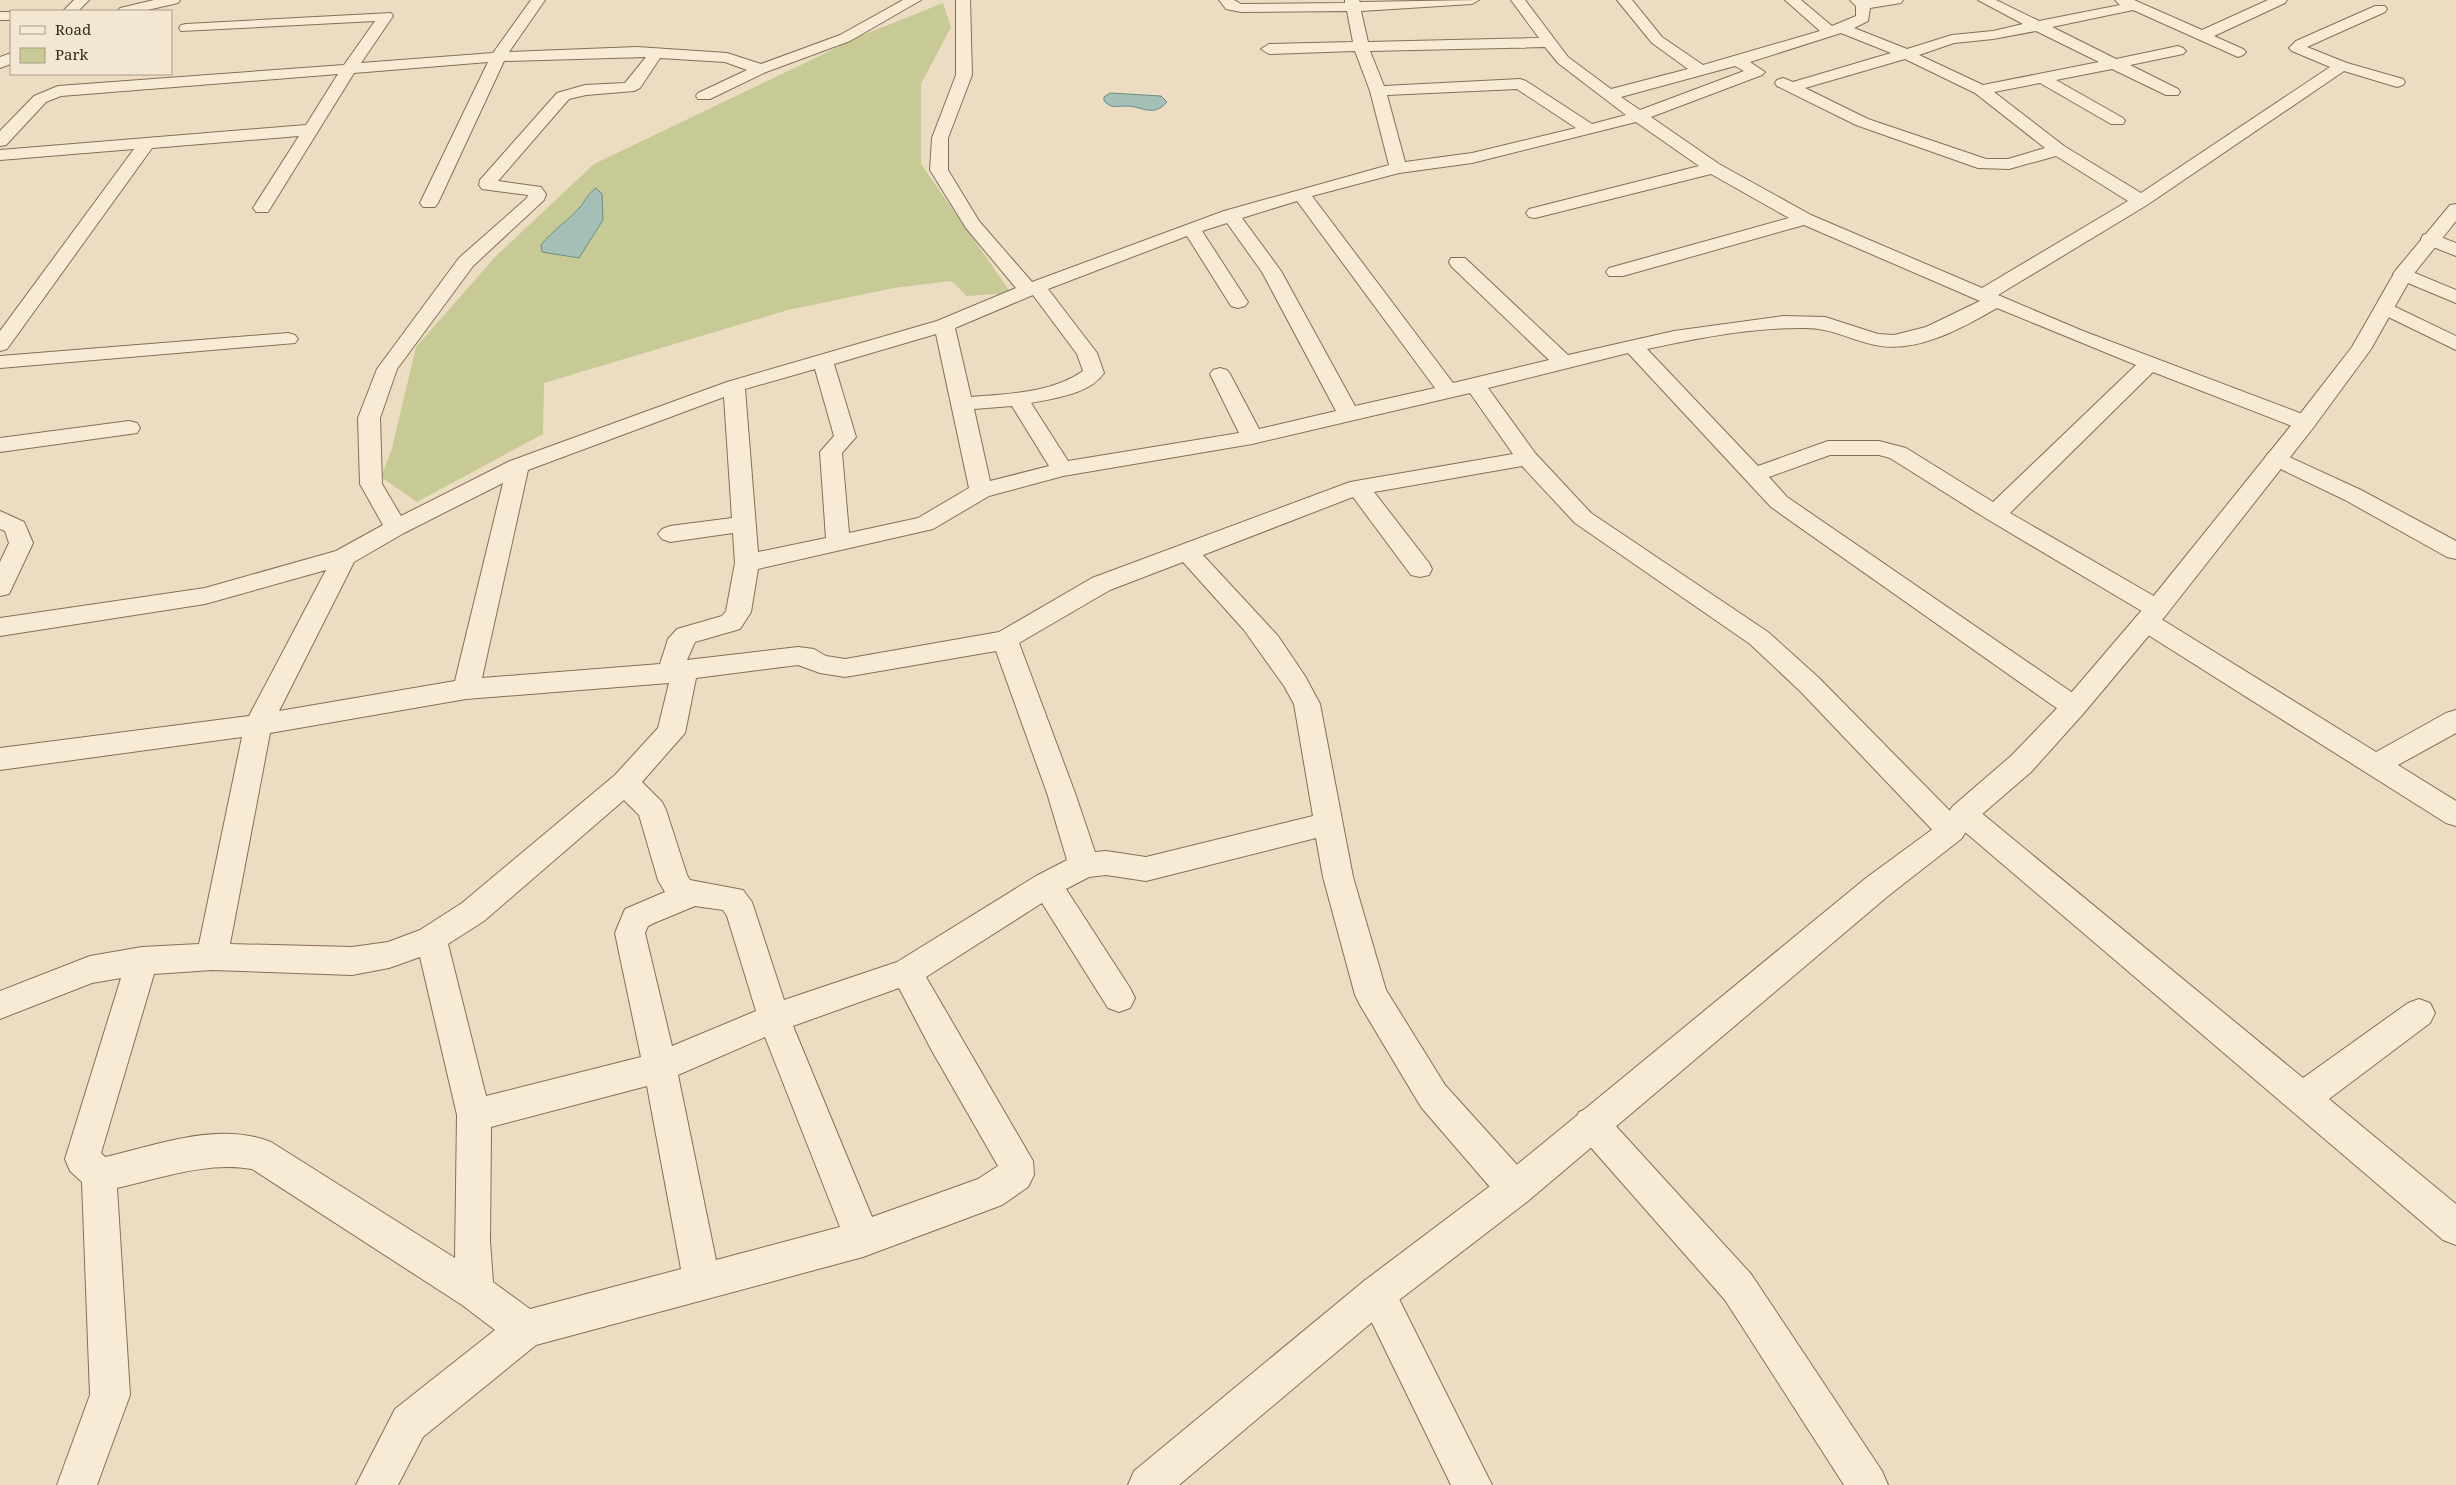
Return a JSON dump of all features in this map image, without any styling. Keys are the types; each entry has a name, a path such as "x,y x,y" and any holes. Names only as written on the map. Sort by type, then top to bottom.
{"street":[{"path":"71,10 82,0"},
{"path":"129,10 173,0"},
{"path":"429,204 498,57 530,8 538,0"},
{"path":"704,96 761,69 845,38 914,0"},
{"path":"961,404 1018,400 1085,382 1094,373 1087,353 1033,288 972,224 939,170 940,138 964,75 963,0"},
{"path":"1226,0 1231,6 1241,8 1472,0"},
{"path":"1518,0 1563,60 1608,96 1636,117 1714,168 1805,219 2076,335 2151,362 2305,423"},
{"path":"1624,0 1657,40 1701,71"},
{"path":"1792,0 1835,30 1906,54 1981,90 2058,150 2141,201"},
{"path":"1608,96 1794,46 1863,18 1860,2 1896,0"},
{"path":"1985,0 2172,92"},
{"path":"2201,36 2280,0"},
{"path":"1353,3 1361,47 1378,91 1398,168"},
{"path":"1791,87 1952,39 1993,35 2128,3 2238,52"},
{"path":"2380,10 2301,44 2297,48 2342,66 2397,82"},
{"path":"186,28 328,12 386,16 350,68 262,208"},
{"path":"1269,49 1550,42"},
{"path":"1981,90 2178,51"},
{"path":"0,140 40,99 58,91 498,57 637,52 727,58 761,69"},
{"path":"396,528 371,484 369,418 388,369 466,262 535,200 537,194 535,192 494,186 488,184 489,180 563,96 585,90 628,88 634,85 656,53"},
{"path":"1737,60 1757,72 1862,122 1984,164 2010,164 2058,150"},
{"path":"747,563 925,524 981,491 1062,469 1252,437 1476,385 1632,346 1741,327 1802,322 1826,323 1863,337 1892,341 1913,338 1959,322 1988,298 2141,201 2342,66"},
{"path":"0,628 205,596 345,557 396,528 518,466 734,386 944,325 1033,288 1191,228 1301,194 1398,168 1472,158 1590,130 1636,117 1757,72"},
{"path":"2042,78 2117,121"},
{"path":"1378,91 1520,84 1590,130"},
{"path":"0,155 312,130"},
{"path":"0,345 146,144"},
{"path":"1535,213 1714,168"},
{"path":"1301,194 1448,391"},
{"path":"1148,1485 1378,1294 1514,1189 1591,1123 1957,822 2020,764 2074,707 2151,616 2305,423 2361,349 2403,274 2443,244 2456,209"},
{"path":"1230,215 1270,271 1349,414"},
{"path":"1616,272 1805,219"},
{"path":"1191,228 1238,302"},
{"path":"1458,262 1564,363"},
{"path":"2403,274 2456,297"},
{"path":"2385,308 2456,344"},
{"path":"944,325 981,491"},
{"path":"0,362 288,339"},
{"path":"1632,346 1779,502 2074,707"},
{"path":"822,360 845,437 831,452 838,543"},
{"path":"1995,514 2151,362"},
{"path":"1220,374 1252,437"},
{"path":"1476,385 1527,458 1582,518 1759,638 1957,822 2302,1099 2456,1227"},
{"path":"0,1005 90,970 142,961 212,957 352,960 389,955 431,939 473,912 625,782 671,733 680,639 686,635 731,622 738,612 747,563 734,386"},
{"path":"1018,400 1062,469"},
{"path":"0,445 129,428"},
{"path":"1753,475 1828,448 1879,448 1898,453 1995,514 2376,765 2456,815"},
{"path":"0,759 258,725 466,689 677,671 798,656 805,656 820,664 845,668 1005,640 1101,584 1358,487 1527,458"},
{"path":"2276,458 2353,495 2456,551"},
{"path":"466,689 518,466"},
{"path":"1358,487 1420,569"},
{"path":"0,519 16,527 21,543 0,588"},
{"path":"670,534 744,524"},
{"path":"1187,552 1281,657 1295,678 1307,704 1330,823 1338,878 1371,996 1433,1096 1514,1189"},
{"path":"212,957 258,725 345,557"},
{"path":"1005,640 1061,793 1084,865"},
{"path":"2376,765 2456,720"},
{"path":"625,782 652,810 673,880 682,891 732,899 742,910 774,1018 863,1239"},
{"path":"474,1115 660,1067 774,1018 907,972 1047,885 1084,865 1106,863 1146,869 1330,823"},
{"path":"1047,885 1119,998"},
{"path":"694,893 636,918 630,933 660,1067 702,1282"},
{"path":"431,939 474,1115 472,1241 475,1292"},
{"path":"77,1485 110,1395 99,1175 82,1158 142,961"},
{"path":"376,1485 409,1423 526,1329 863,1239 989,1193 1016,1175 1016,1161 944,1041 907,972"},
{"path":"2302,1099 2419,1013"},
{"path":"1591,1123 1738,1287 1868,1485"},
{"path":"99,1175 201,1152 233,1149 259,1154 475,1292 526,1329"},
{"path":"1378,1294 1472,1485"}],"green space":[{"path":"943,3 951,27 921,84 921,164 1011,293 967,296 951,281 894,288 788,310 544,383 543,434 417,502 381,477 392,448 416,347 495,257 594,164 863,35"}],"shaded area":[{"path":"1110,93 1161,96 1167,102 1162,107 1152,110 1132,106 1114,106 1104,101 1104,97"},
{"path":"596,188 602,194 603,220 579,258 542,252 541,245 581,206 589,194"}]}
